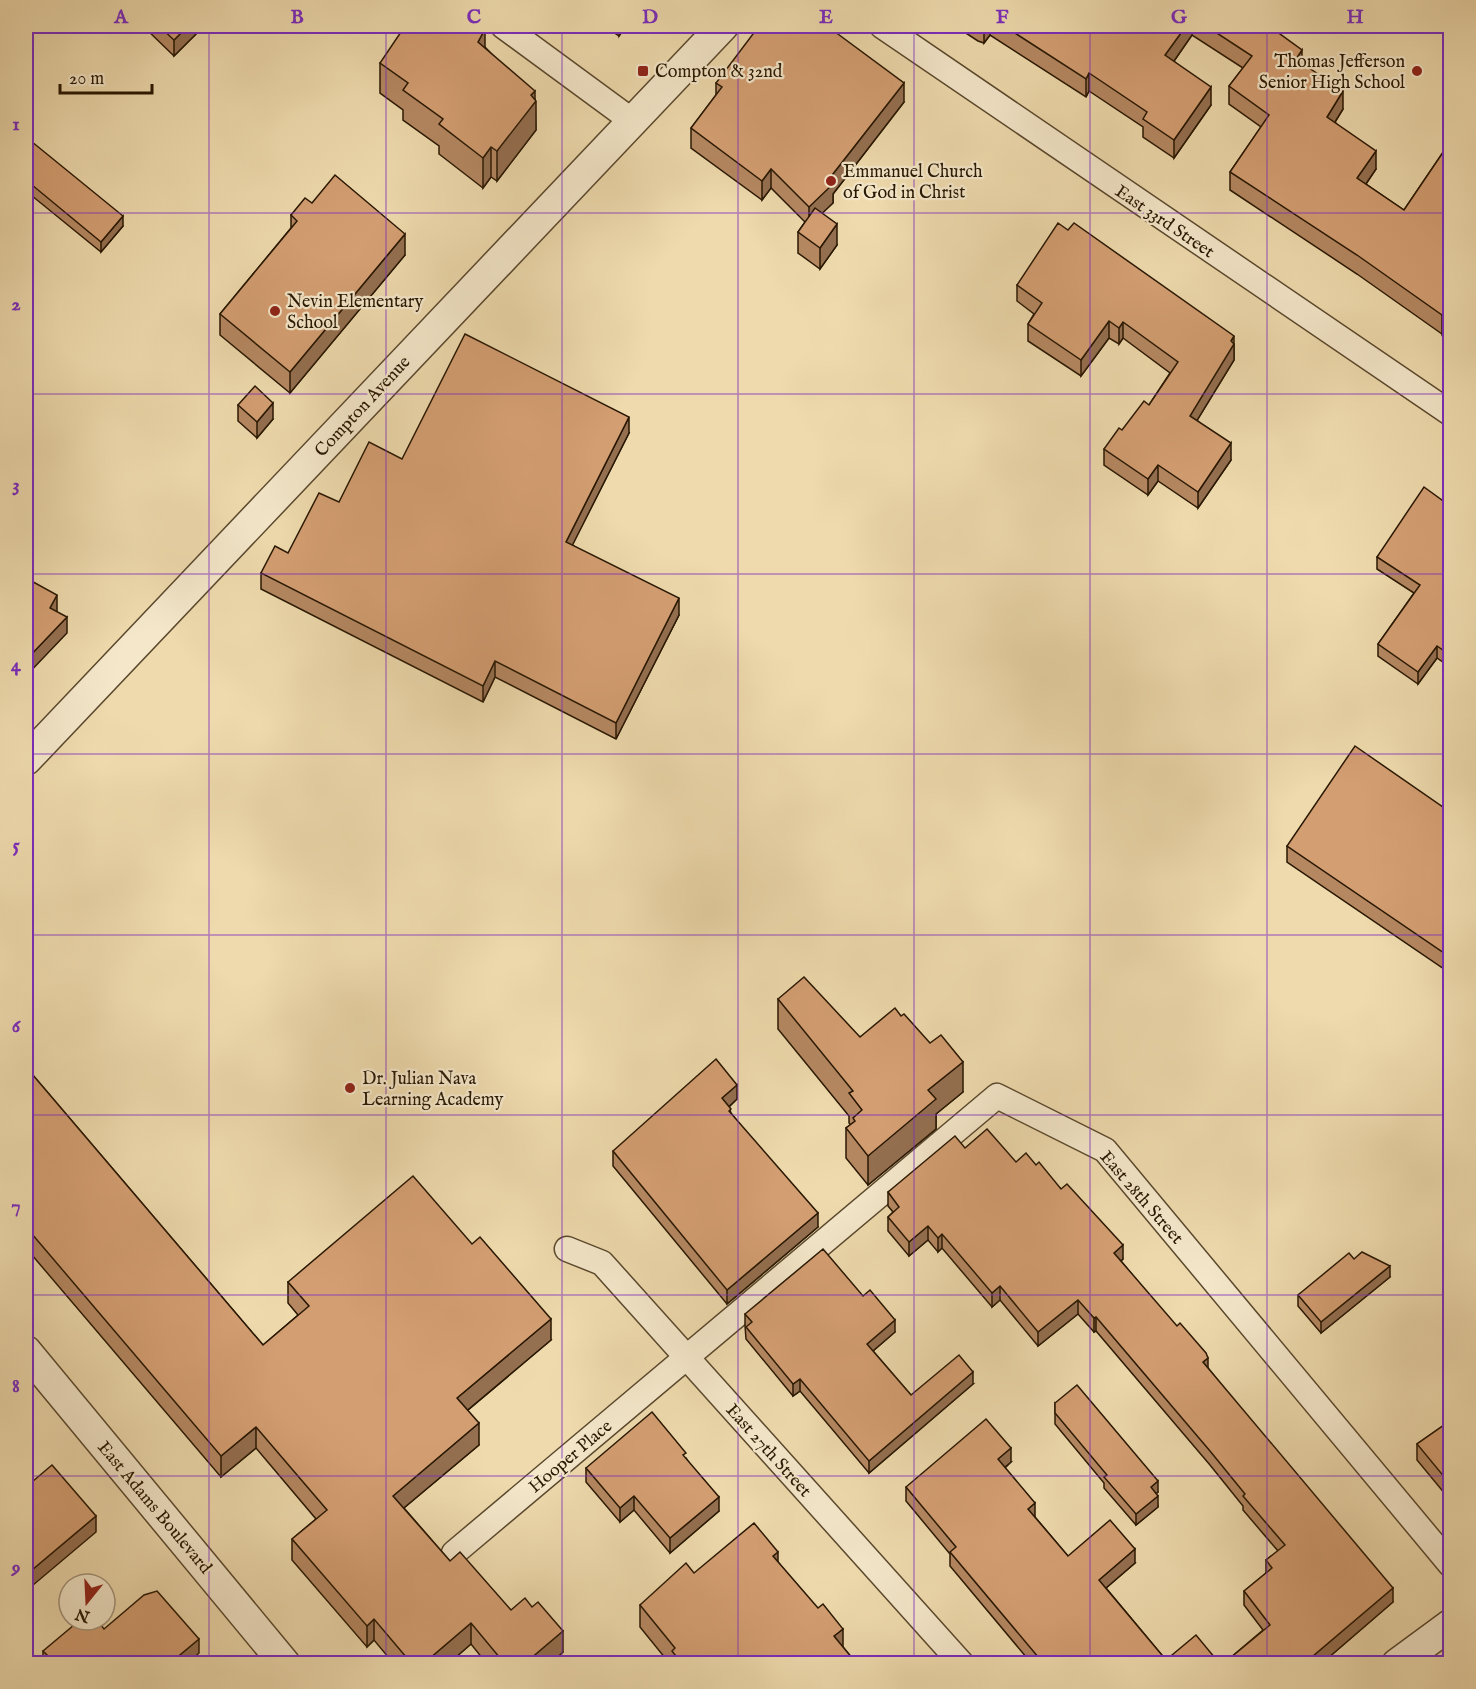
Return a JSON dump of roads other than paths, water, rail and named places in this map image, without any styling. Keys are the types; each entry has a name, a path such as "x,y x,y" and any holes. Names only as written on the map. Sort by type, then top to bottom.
{"street":[{"path":"503,26 631,120"},
{"name":"Compton Avenue","path":"26,760 631,120 723,26"},
{"name":"East 33rd Street","path":"882,26 1450,413"},
{"name":"East 28th Street","path":"687,1359 997,1096 1105,1150 1450,1564"},
{"name":"East 27th Street","path":"567,1249 602,1263 962,1664"},
{"name":"East Adams Boulevard","path":"26,1351 285,1664"},
{"name":"Hooper Place","path":"454,1553 687,1359"},
{"path":"1397,1664 1450,1625"}],"place":[{"name":"Compton & 32nd","path":"643,71"},
{"name":"Thomas Jefferson Senior High School","path":"1417,71"},
{"name":"Emmanuel Church of God in Christ","path":"831,181"},
{"name":"Nevin Elementary School","path":"275,311"},
{"name":"Dr. Julian Nava Learning Academy","path":"350,1088"}]}
